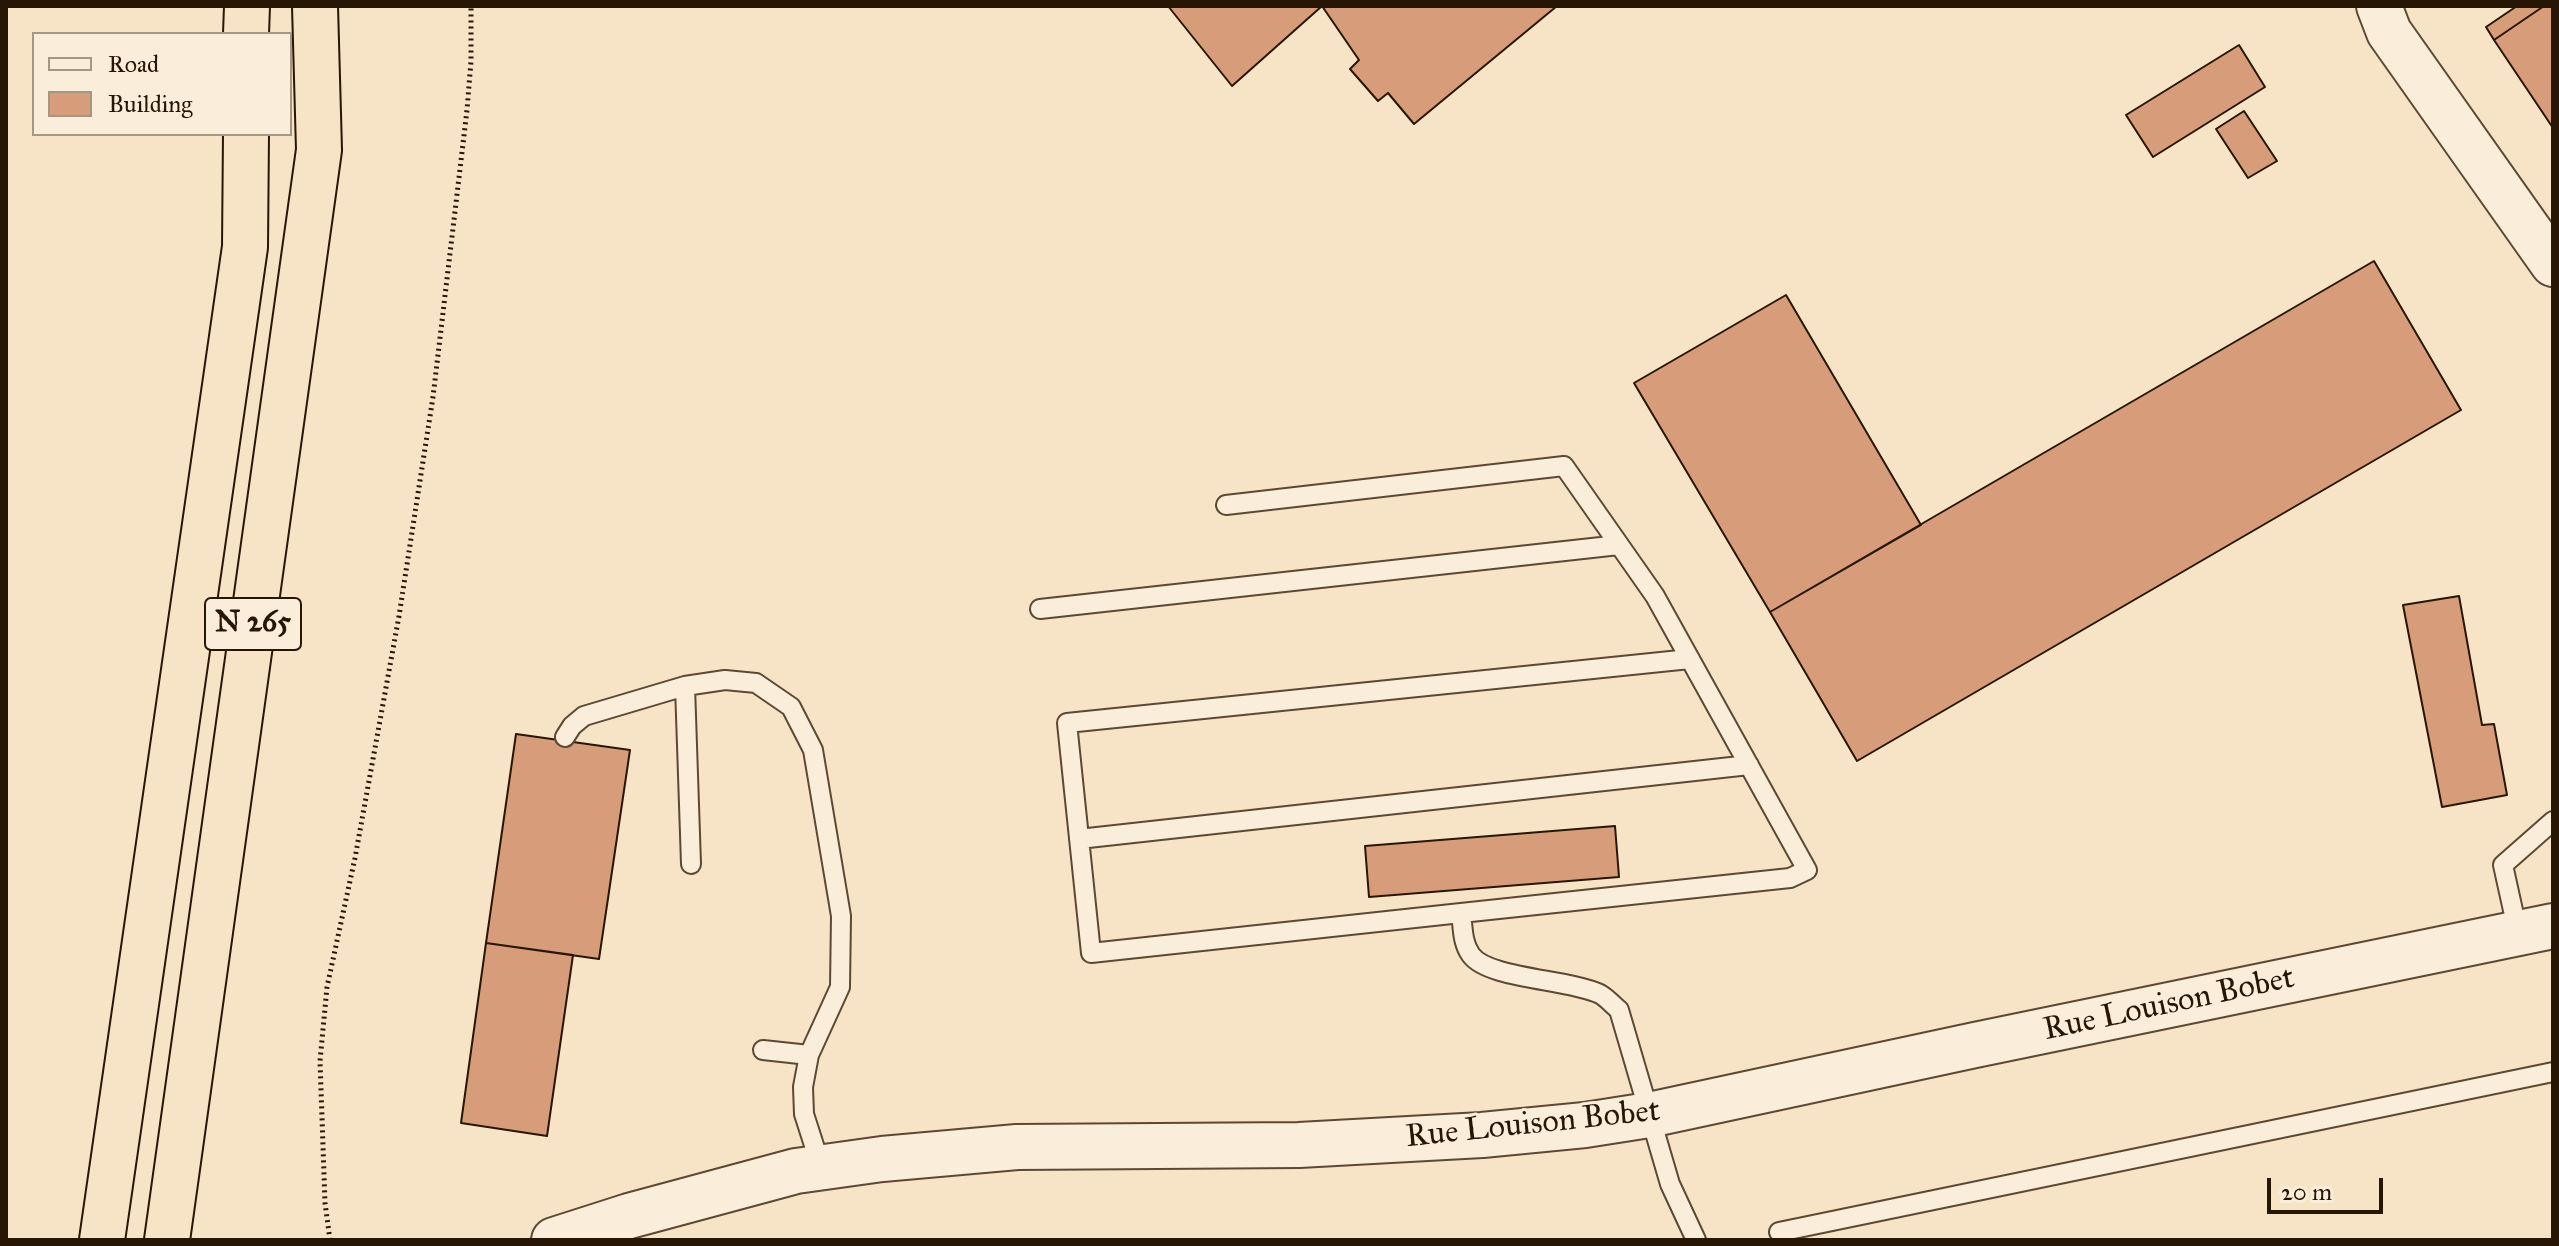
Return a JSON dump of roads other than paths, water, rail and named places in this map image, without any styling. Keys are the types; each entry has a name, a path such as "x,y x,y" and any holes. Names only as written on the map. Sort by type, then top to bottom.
{"highway":[{"path":"246,32 247,6"},
{"name":"N 265","path":"167,1240 319,150 315,6"},
{"name":"N 265","path":"102,1240 245,247 246,136"}],"street":[{"path":"2379,6 2389,32 2553,264"},
{"name":"Rue Louison Bobet","path":"554,1240 796,1171 882,1159 1017,1147 1299,1145 1482,1135 1649,1115 2536,930"}],"lane":[{"path":"1226,505 1564,466 1655,596 1749,765 1807,870 1790,878 1091,953 1067,723 1690,659"},
{"path":"1040,609 1619,545"},
{"path":"565,737 584,716 685,686 725,680 756,683 791,707 813,750 841,916 840,987 809,1055 803,1087 804,1114 821,1167"},
{"path":"685,686 691,864"},
{"path":"1079,839 1749,765"},
{"path":"2536,930 2503,865 2553,821"},
{"path":"1461,913 1465,945 1473,958 1488,968 1571,985 1602,995 1619,1010 1670,1184 1696,1240"},
{"path":"763,1050 809,1055"},
{"path":"1779,1232 2553,1072"}]}
